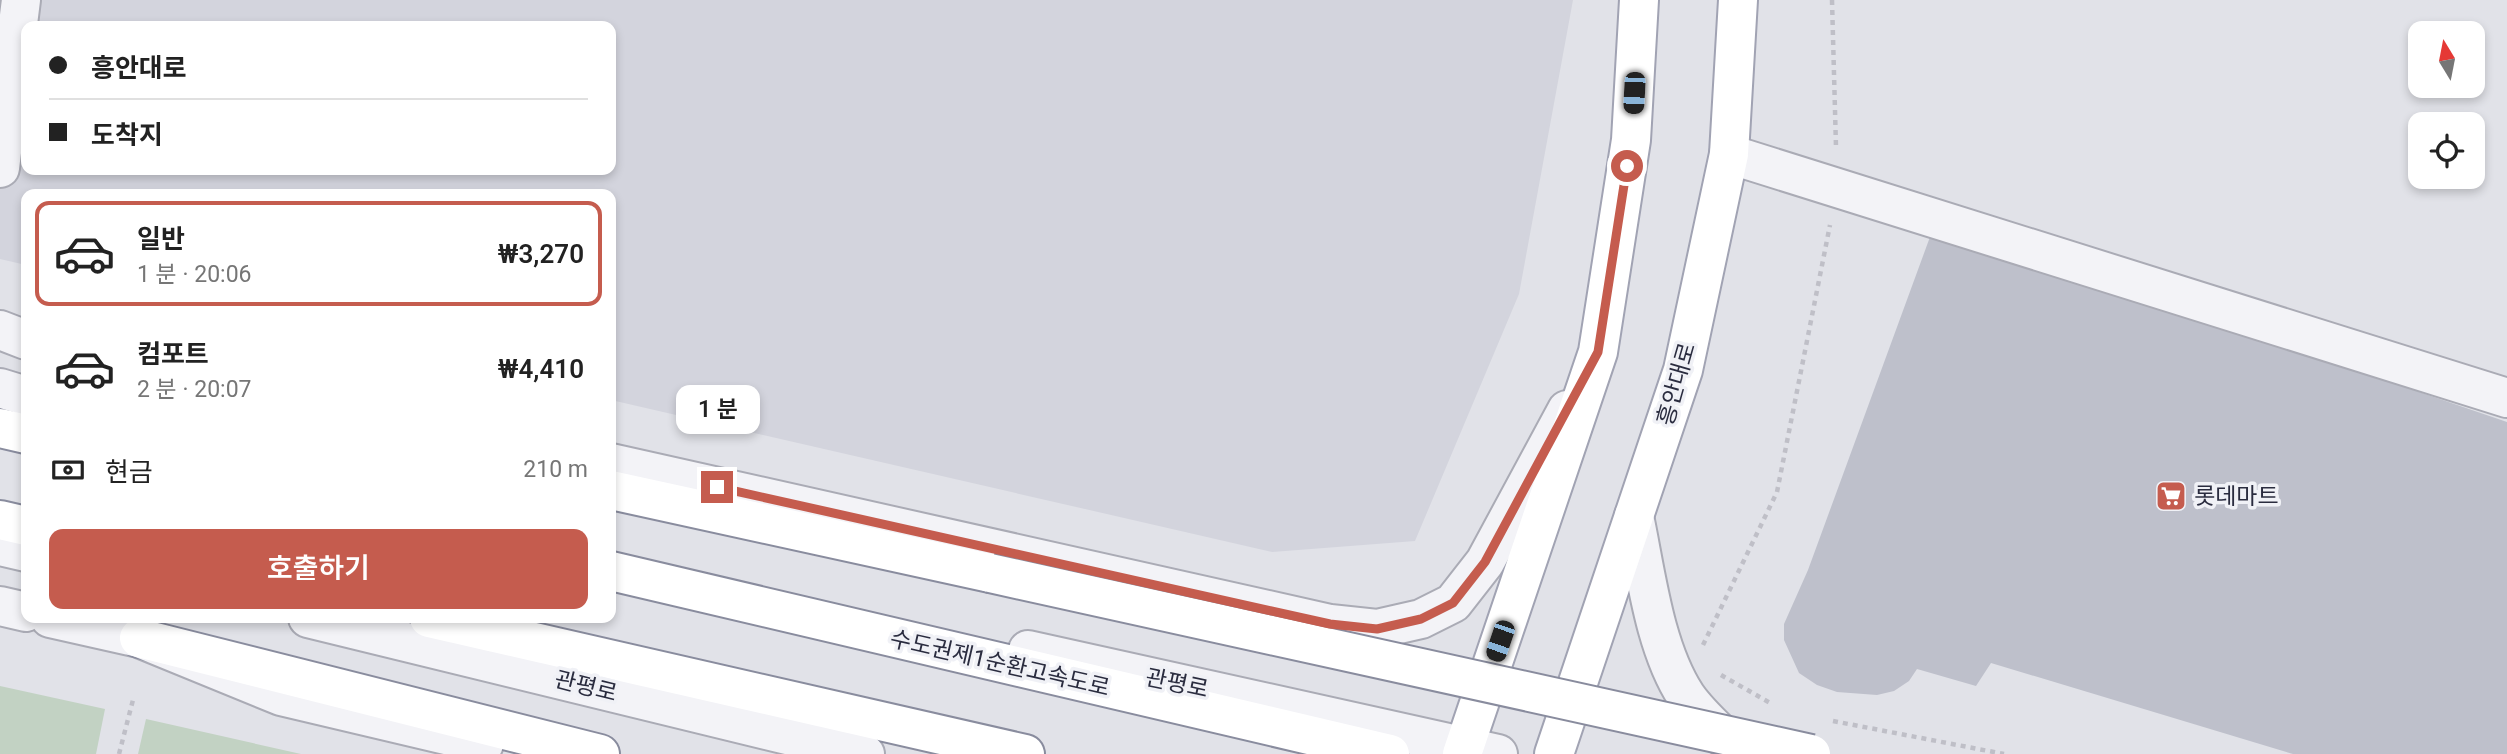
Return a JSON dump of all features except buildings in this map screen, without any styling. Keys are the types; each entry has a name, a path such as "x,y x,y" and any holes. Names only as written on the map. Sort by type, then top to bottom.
{"main road":[{"path":"1475,752 1598,352 1631,140 1639,0"},
{"name":"흥안대로","path":"1554,754 1683,370 1729,154 1738,0"},
{"path":"0,428 21,434"},
{"path":"616,491 1811,754"},
{"path":"0,520 21,525"},
{"name":"수도권제1순환고속도로","path":"616,572 1390,754"},
{"path":"451,623 1025,754"},
{"path":"139,638 600,754"}],"street":[{"path":"0,168 21,0"},
{"path":"1729,154 2507,398"},
{"path":"0,329 21,331"},
{"path":"0,329 21,338"},
{"path":"616,464 1330,624 1377,629 1421,619 1453,603 1485,562 1598,352"},
{"path":"0,388 21,394"},
{"path":"1634,516 1657,624 1671,667 1689,675 1696,707 1740,754"},
{"path":"0,546 21,551"},
{"name":"관평로","path":"616,559 1475,752"},
{"path":"0,606 21,611"},
{"path":"72,623 139,638 281,696 528,754"},
{"name":"관평로","path":"328,623 865,754"}],"path":[{"path":"1775,705 1689,675 1777,492 1837,188 1832,0"},
{"path":"119,754 134,696"},
{"path":"1827,720 2004,754"}],"shaded area":[{"path":"0,0 1573,0 1519,294 1415,541 1272,552 616,401 616,189 21,189 21,264 0,259"}],"green space":[{"path":"0,686 105,709 96,754 0,754"},
{"path":"146,719 301,754 138,754"}],"place":[{"name":"롯데마트","path":"2171,496"}],"route":[{"path":"717,487 1330,624 1377,629 1421,619 1453,603 1485,562 1598,352 1627,166"}]}
